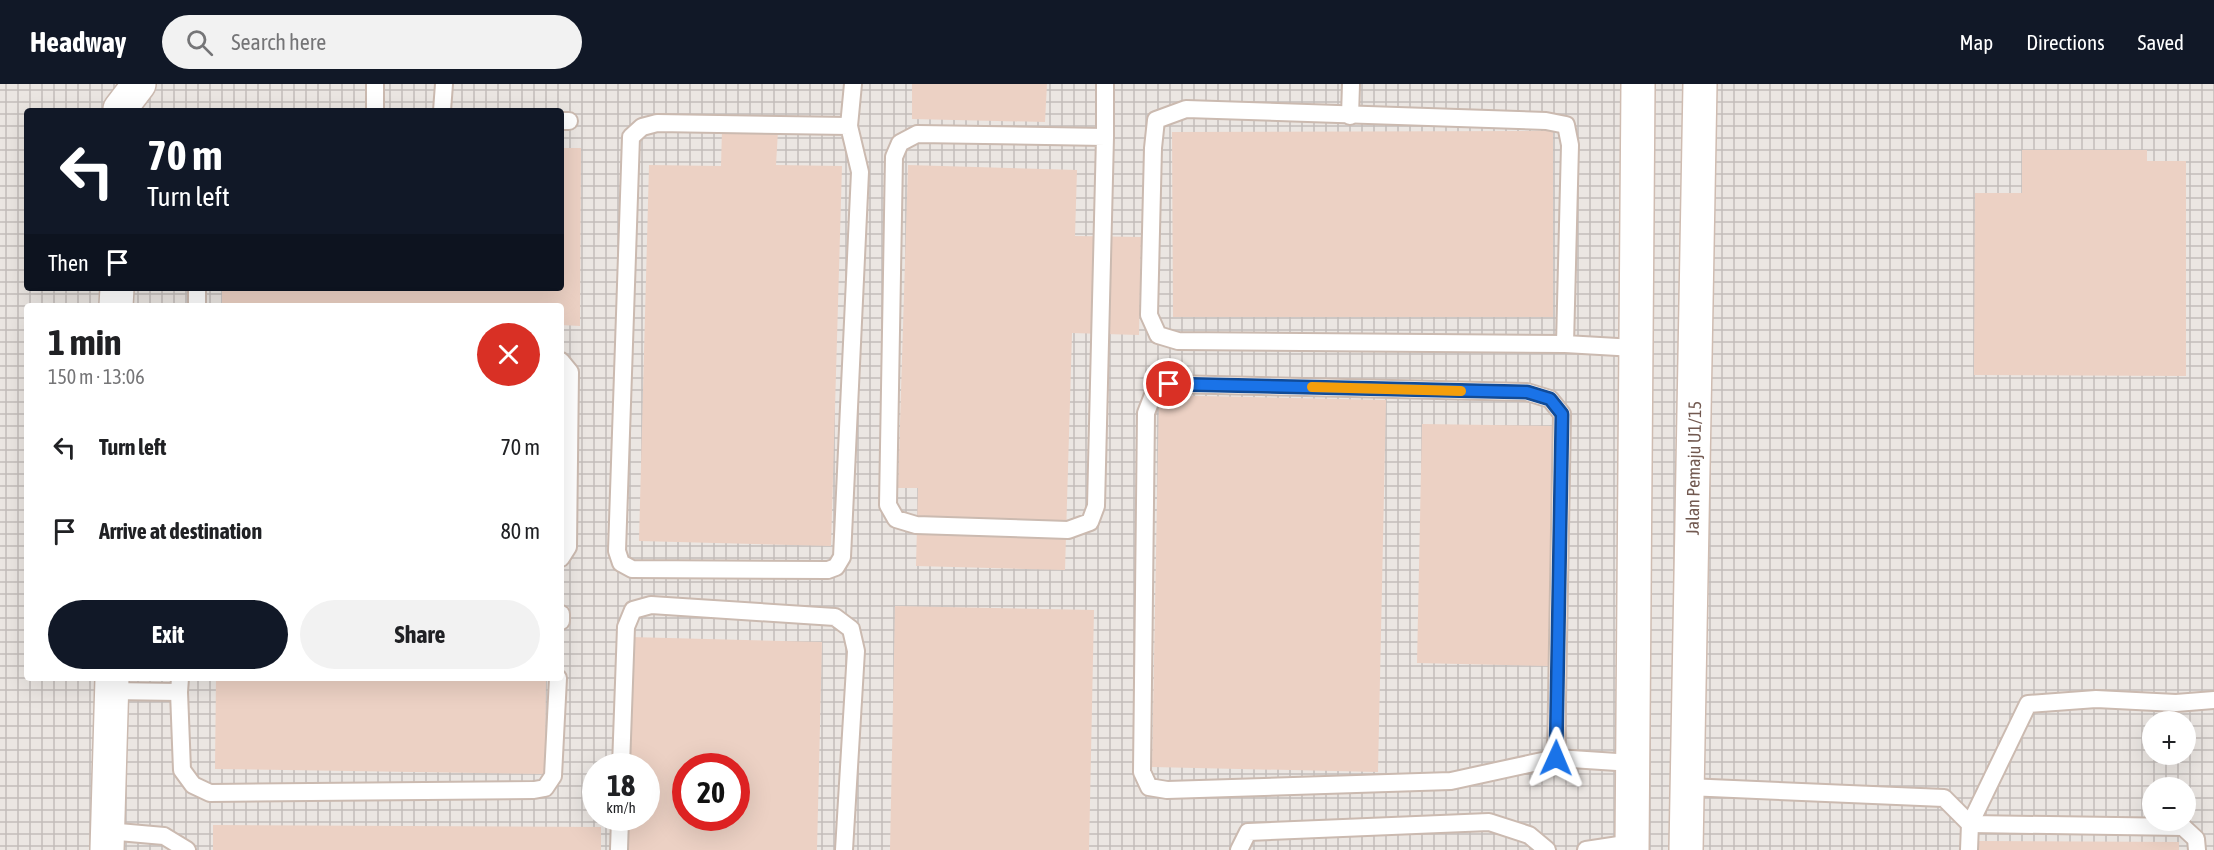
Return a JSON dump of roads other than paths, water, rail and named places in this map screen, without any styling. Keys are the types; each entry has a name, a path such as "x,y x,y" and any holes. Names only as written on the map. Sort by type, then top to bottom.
{"street":[{"path":"1632,847 1638,84"},
{"name":"Jalan Pemaju U1/15","path":"1686,850 1700,84"},
{"path":"107,840 112,685"}],"lane":[{"path":"375,84 375,108"},
{"path":"442,108 444,84"},
{"path":"849,126 657,123 642,127 631,137 617,551 621,563 632,569 828,570 836,567 842,557 860,172 849,126 853,84"},
{"path":"1105,84 1105,136 1096,506 1090,522 1068,530 916,525 896,519 888,505 894,157 900,143 917,134 1105,136"},
{"path":"1350,84 1350,116"},
{"path":"1565,345 1570,145 1566,126 1546,121 1186,109 1156,120 1153,148 1149,315 1158,335 1178,340 1635,348"},
{"path":"564,365 570,372 568,547 564,553"},
{"path":"1556,758 1562,414 1550,399 1527,392 1169,384 1156,387 1146,413 1142,772 1149,787 1167,790 1451,781 1556,758 1632,763"},
{"path":"621,753 626,627 633,610 651,605 835,617 851,629 856,651 844,850"},
{"path":"112,685 179,685 182,770 193,785 210,793 534,790 545,788 553,776 558,681"},
{"path":"1969,850 1970,824 2028,704 2096,699 2176,703 2214,700"},
{"path":"1687,787 1944,798 1970,824 2183,827 2196,839 2197,850"},
{"path":"1239,850 1248,832 1489,822 1529,835 1547,850"},
{"path":"619,850 620,831"},
{"path":"107,840 164,836 187,850"},
{"path":"1586,850 1632,847"}]}
